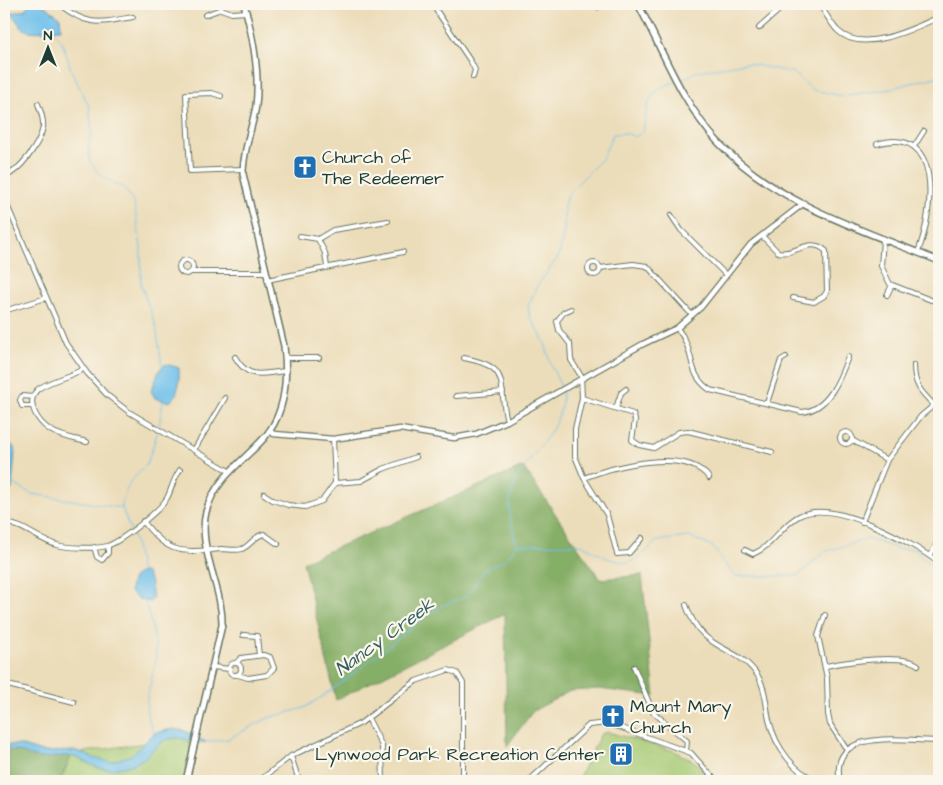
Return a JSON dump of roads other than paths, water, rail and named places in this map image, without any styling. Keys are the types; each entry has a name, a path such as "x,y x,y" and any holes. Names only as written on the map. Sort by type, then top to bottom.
{"main road":[{"path":"186,781 220,636 222,613 207,551 206,515 214,491 229,471 269,431 282,406 287,371 286,358 245,188 243,170 256,96 253,46 244,4"},
{"path":"638,4 699,117 718,142 762,180 804,203 883,240 939,261"}],"street":[{"path":"60,4 75,16 88,22 101,23 133,17"},
{"path":"432,4 471,62 475,70 473,77"},
{"path":"759,28 786,4"},
{"path":"819,4 838,30 858,42 877,40 939,18"},
{"path":"205,15 221,9 232,12 246,12"},
{"path":"220,96 212,93 186,94 190,171 243,170"},
{"path":"4,177 16,170 40,138 43,122 38,104"},
{"path":"915,145 924,131"},
{"path":"877,144 898,140 915,145 926,157 931,185 929,222 918,252"},
{"path":"4,198 66,343 83,369 98,386 123,408 229,471"},
{"path":"269,431 274,434 333,439 393,429 454,438 476,434 507,421 571,387 643,344 677,328 717,288 737,259 762,236 804,203"},
{"path":"671,216 681,230 726,275"},
{"path":"300,236 318,240 333,230 388,222"},
{"path":"762,236 773,249 783,253 811,244 817,245 826,251 827,291 824,296 814,302 793,298"},
{"path":"318,240 324,253 327,267"},
{"path":"883,240 881,266 887,280 892,285 931,300"},
{"path":"267,280 403,252"},
{"path":"600,268 633,264 647,266 692,315"},
{"path":"190,272 265,272"},
{"path":"887,295 892,285"},
{"path":"4,310 46,298"},
{"path":"571,309 559,316 557,325 570,344 571,360 581,376 582,398 576,428 575,450 584,478 607,516 614,550 617,554 629,554 642,538"},
{"path":"677,328 688,344 694,373 701,384 710,390 802,412 817,408 838,382 848,357"},
{"path":"766,403 781,360 786,356"},
{"path":"234,357 242,369 249,373 287,371"},
{"path":"286,358 319,358"},
{"path":"464,358 490,365 500,376 507,421"},
{"path":"914,365 914,379 921,392 935,406"},
{"path":"83,369 42,387 33,396 32,406 36,415 48,429 88,442"},
{"path":"616,408 620,393 626,389"},
{"path":"456,396 503,392"},
{"path":"32,406 22,406 20,400 22,396 33,396"},
{"path":"194,450 226,398"},
{"path":"582,398 616,408 635,417 632,440 638,444 654,448 679,432 688,431 772,452"},
{"path":"862,522 887,460 921,416 939,402"},
{"path":"264,494 273,500 305,507 322,502 334,483 333,439"},
{"path":"852,440 887,460"},
{"path":"334,483 361,480 383,469 416,457"},
{"path":"584,478 621,465 649,461 689,466 701,470 709,478"},
{"path":"4,523 21,528 59,546 108,546 143,521 167,498 175,477 180,470"},
{"path":"745,550 753,554 767,547 796,517 807,512 833,513 862,522 896,537 939,563"},
{"path":"143,521 159,541 175,549 189,552 242,549 258,535 264,534 278,544"},
{"path":"930,556 939,540"},
{"path":"94,547 97,558 102,560 108,553 108,546"},
{"path":"686,605 695,625 705,638 745,663 758,677 765,693 770,723 778,743 797,769 813,779 822,781"},
{"path":"825,615 818,636 826,666 830,724 846,750"},
{"path":"244,635 257,636 259,656"},
{"path":"259,656 267,656 272,659 274,668 270,674 248,678 231,674 229,669 231,665 241,658 259,656"},
{"path":"826,666 866,660 910,661 918,665"},
{"path":"236,663 241,669 238,675"},
{"path":"213,667 229,669"},
{"path":"634,667 653,712 683,736 687,741 686,751"},
{"path":"259,781 291,756 368,718 409,685 438,672 452,670 458,673 462,680 463,781"},
{"path":"4,684 74,702"},
{"path":"368,718 382,746 383,781"},
{"path":"530,780 589,725 608,723 686,751 704,766 716,781"},
{"path":"840,781 838,770 846,750 862,741 939,741"},
{"path":"291,756 299,781"}],"water":[{"path":"29,4 42,4 60,17 61,29 37,32 23,29 11,13 25,10"},
{"path":"166,364 179,368 177,392 173,400 169,402 155,398 151,391 160,369"},
{"path":"4,440 12,445 15,450 12,489 4,492"},
{"path":"141,572 145,572 150,580 153,598 150,602 140,600 130,592 133,578"},
{"path":"173,729 185,731 206,742 201,743 178,738 169,739 161,743 135,764 110,769 97,768 70,756 40,758 14,750 4,750 4,745 19,745 42,752 77,751 110,762 132,755 154,733"}],"waterway":[{"path":"50,28 62,42 72,72 89,106 92,131 88,149 90,162 101,176 124,188 134,203 141,247 141,285 156,326 162,366"},
{"name":"Nancy Creek","path":"679,81 698,71 746,63 794,73 813,90 842,96 884,90 939,76"},
{"name":"Nancy Creek","path":"561,387 551,365 545,343 530,317 528,306 537,286 559,256 564,230 564,204 570,191 602,159 613,134 626,133 635,137 643,132 647,107 653,95 658,90 675,82"},
{"name":"Nancy Creek","path":"206,742 228,739 268,718 304,708 351,676 427,615 444,605 467,596 484,570 506,559 517,545 510,511 510,500 514,485 556,422 561,407 562,391"},
{"path":"159,427 163,401"},
{"path":"141,572 135,542 122,508 122,501 130,482 147,464 158,431"},
{"path":"12,483 32,494 122,508"},
{"path":"517,545 581,544 609,559 627,563 639,558 657,541 689,537 712,546 734,576 797,576 826,551 868,539 898,549 916,549 919,555 939,571"},
{"path":"145,602 156,649 155,666 147,702 149,721 154,732"}],"place":[{"name":"Church of The Redeemer","path":"305,167"},
{"name":"Mount Mary Church","path":"613,716"},
{"name":"Lynwood Park Recreation Center","path":"621,754"}]}
